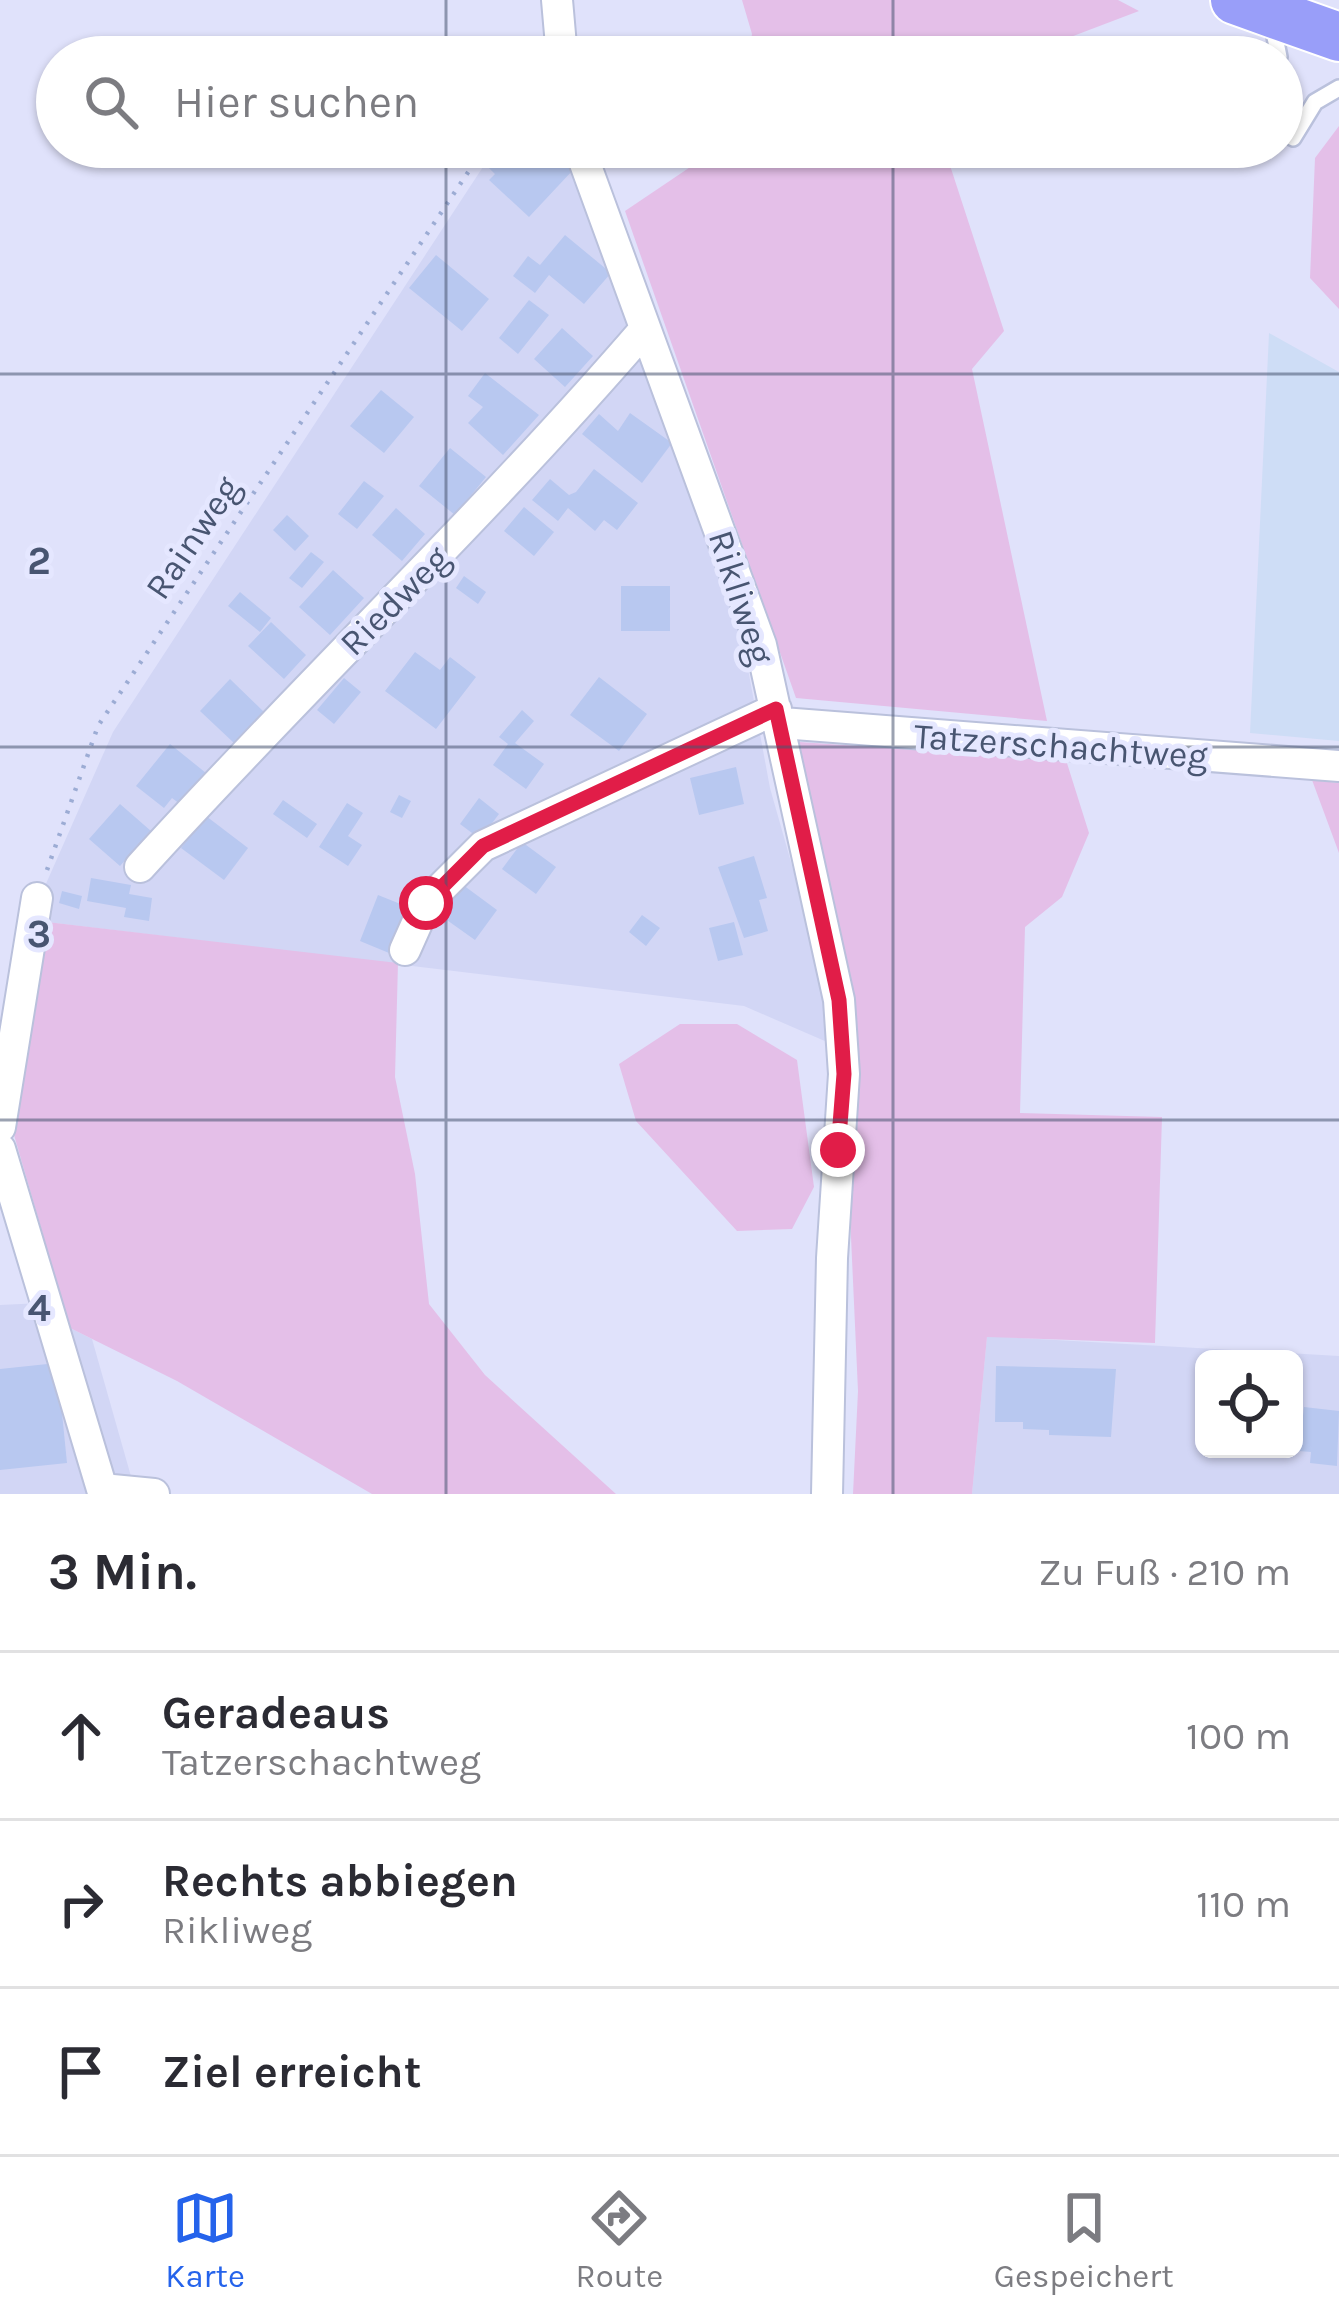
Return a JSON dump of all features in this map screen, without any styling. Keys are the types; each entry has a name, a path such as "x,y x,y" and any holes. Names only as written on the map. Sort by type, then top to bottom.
{"main road":[{"path":"1276,18 1339,37"}],"street":[{"path":"557,0 560,36"},
{"name":"Rikliweg","path":"587,168 761,645 839,1000 844,1074 832,1258 827,1494"},
{"name":"Riedweg","path":"140,868 262,733 533,459 645,329"},
{"name":"Tatzerschachtweg","path":"405,950 426,903 483,846 779,716 1339,766"},
{"path":"0,1127 37,898"},
{"path":"0,1149 96,1491 154,1494"}],"lane":[{"path":"1303,129 1315,102 1339,88"}],"path":[{"name":"Rainweg","path":"37,898 98,726 471,168"}],"shaded area":[{"path":"742,0 1118,0 1139,11 1073,36 752,34"},
{"path":"1339,126 1339,309 1310,278 1315,158"},
{"path":"482,168 581,168 743,642 770,788 821,968 834,1045 744,1006 30,920 113,732"},
{"path":"689,168 951,168 1004,331 972,369 1047,721 796,698 625,211"},
{"path":"1269,333 1339,372 1339,741 1250,733"},
{"path":"799,742 1066,760 1089,833 1062,897 1025,927 1020,1113 1162,1117 1155,1343 987,1337 972,1494 853,1494 858,1391 851,1237 852,1000"},
{"path":"1312,780 1339,783 1339,853"},
{"path":"30,920 398,963 395,1077 415,1174 429,1304 485,1375 616,1494 372,1494 177,1381 70,1328 3,1097"},
{"path":"680,1024 737,1024 797,1060 814,1187 792,1229 737,1231 636,1121 619,1064"},
{"path":"62,1302 70,1328 92,1339 136,1494 0,1494 0,1305"},
{"path":"987,1336 1233,1350 1195,1350 1195,1458 1303,1458 1303,1354 1339,1356 1339,1494 972,1494"}],"building":[{"path":"489,168 573,170 529,217 489,180 495,174"},
{"path":"565,235 611,273 584,304 549,275 535,293 513,276 528,256 540,265"},
{"path":"436,255 489,299 462,331 409,288"},
{"path":"529,300 549,315 518,354 499,338"},
{"path":"562,328 593,356 565,387 534,359"},
{"path":"485,373 539,415 503,455 468,423 483,407 468,396"},
{"path":"381,390 414,417 384,453 350,426"},
{"path":"630,413 672,443 642,483 582,434 599,414 618,431"},
{"path":"450,448 486,477 455,515 419,486"},
{"path":"594,469 638,503 617,530 604,520 595,531 568,508 558,521 532,500 550,479 569,495 576,492"},
{"path":"364,481 384,496 357,529 338,514"},
{"path":"524,507 554,532 534,556 504,531"},
{"path":"396,508 425,534 402,561 372,535"},
{"path":"287,515 309,536 295,551 273,530"},
{"path":"311,552 324,562 302,588 289,578"},
{"path":"333,570 364,598 330,635 299,607"},
{"path":"464,576 486,592 478,604 456,588"},
{"path":"621,586 670,586 670,631 621,631"},
{"path":"240,592 271,618 260,632 228,606"},
{"path":"271,622 306,655 284,679 248,646"},
{"path":"415,652 440,670 450,657 476,677 436,729 385,691"},
{"path":"599,677 647,714 619,751 570,715"},
{"path":"344,678 361,692 334,724 317,710"},
{"path":"230,679 264,712 234,743 200,711"},
{"path":"522,710 534,721 515,743 544,764 526,789 493,765 508,744 499,737"},
{"path":"170,744 206,773 180,804 172,798 164,808 136,786"},
{"path":"736,767 744,804 699,815 690,778"},
{"path":"399,795 411,801 402,818 390,812"},
{"path":"479,798 499,814 480,839 460,824"},
{"path":"283,800 317,824 307,838 273,814"},
{"path":"347,803 363,813 348,836 362,845 348,866 319,847"},
{"path":"120,804 151,831 120,866 89,839"},
{"path":"206,816 248,848 224,880 181,848"},
{"path":"522,842 556,867 536,894 502,869"},
{"path":"754,856 767,898 759,900 768,931 744,938 718,867"},
{"path":"91,878 131,885 129,894 152,898 149,921 124,917 126,908 87,901"},
{"path":"459,882 497,910 475,940 437,913"},
{"path":"62,891 82,896 79,909 59,903"},
{"path":"378,895 408,907 389,953 360,941"},
{"path":"642,915 660,928 646,946 629,932"},
{"path":"734,922 743,955 718,961 709,928"},
{"path":"57,1363 67,1463 0,1470 0,1369"},
{"path":"996,1366 1116,1369 1111,1437 1049,1435 1049,1430 1023,1429 1023,1422 995,1422"},
{"path":"1304,1407 1339,1411 1337,1466 1310,1463 1311,1452 1303,1451"}],"route":[{"path":"426,903 483,846 577,798 776,709 818,922 839,1000 844,1074 838,1150"}]}
